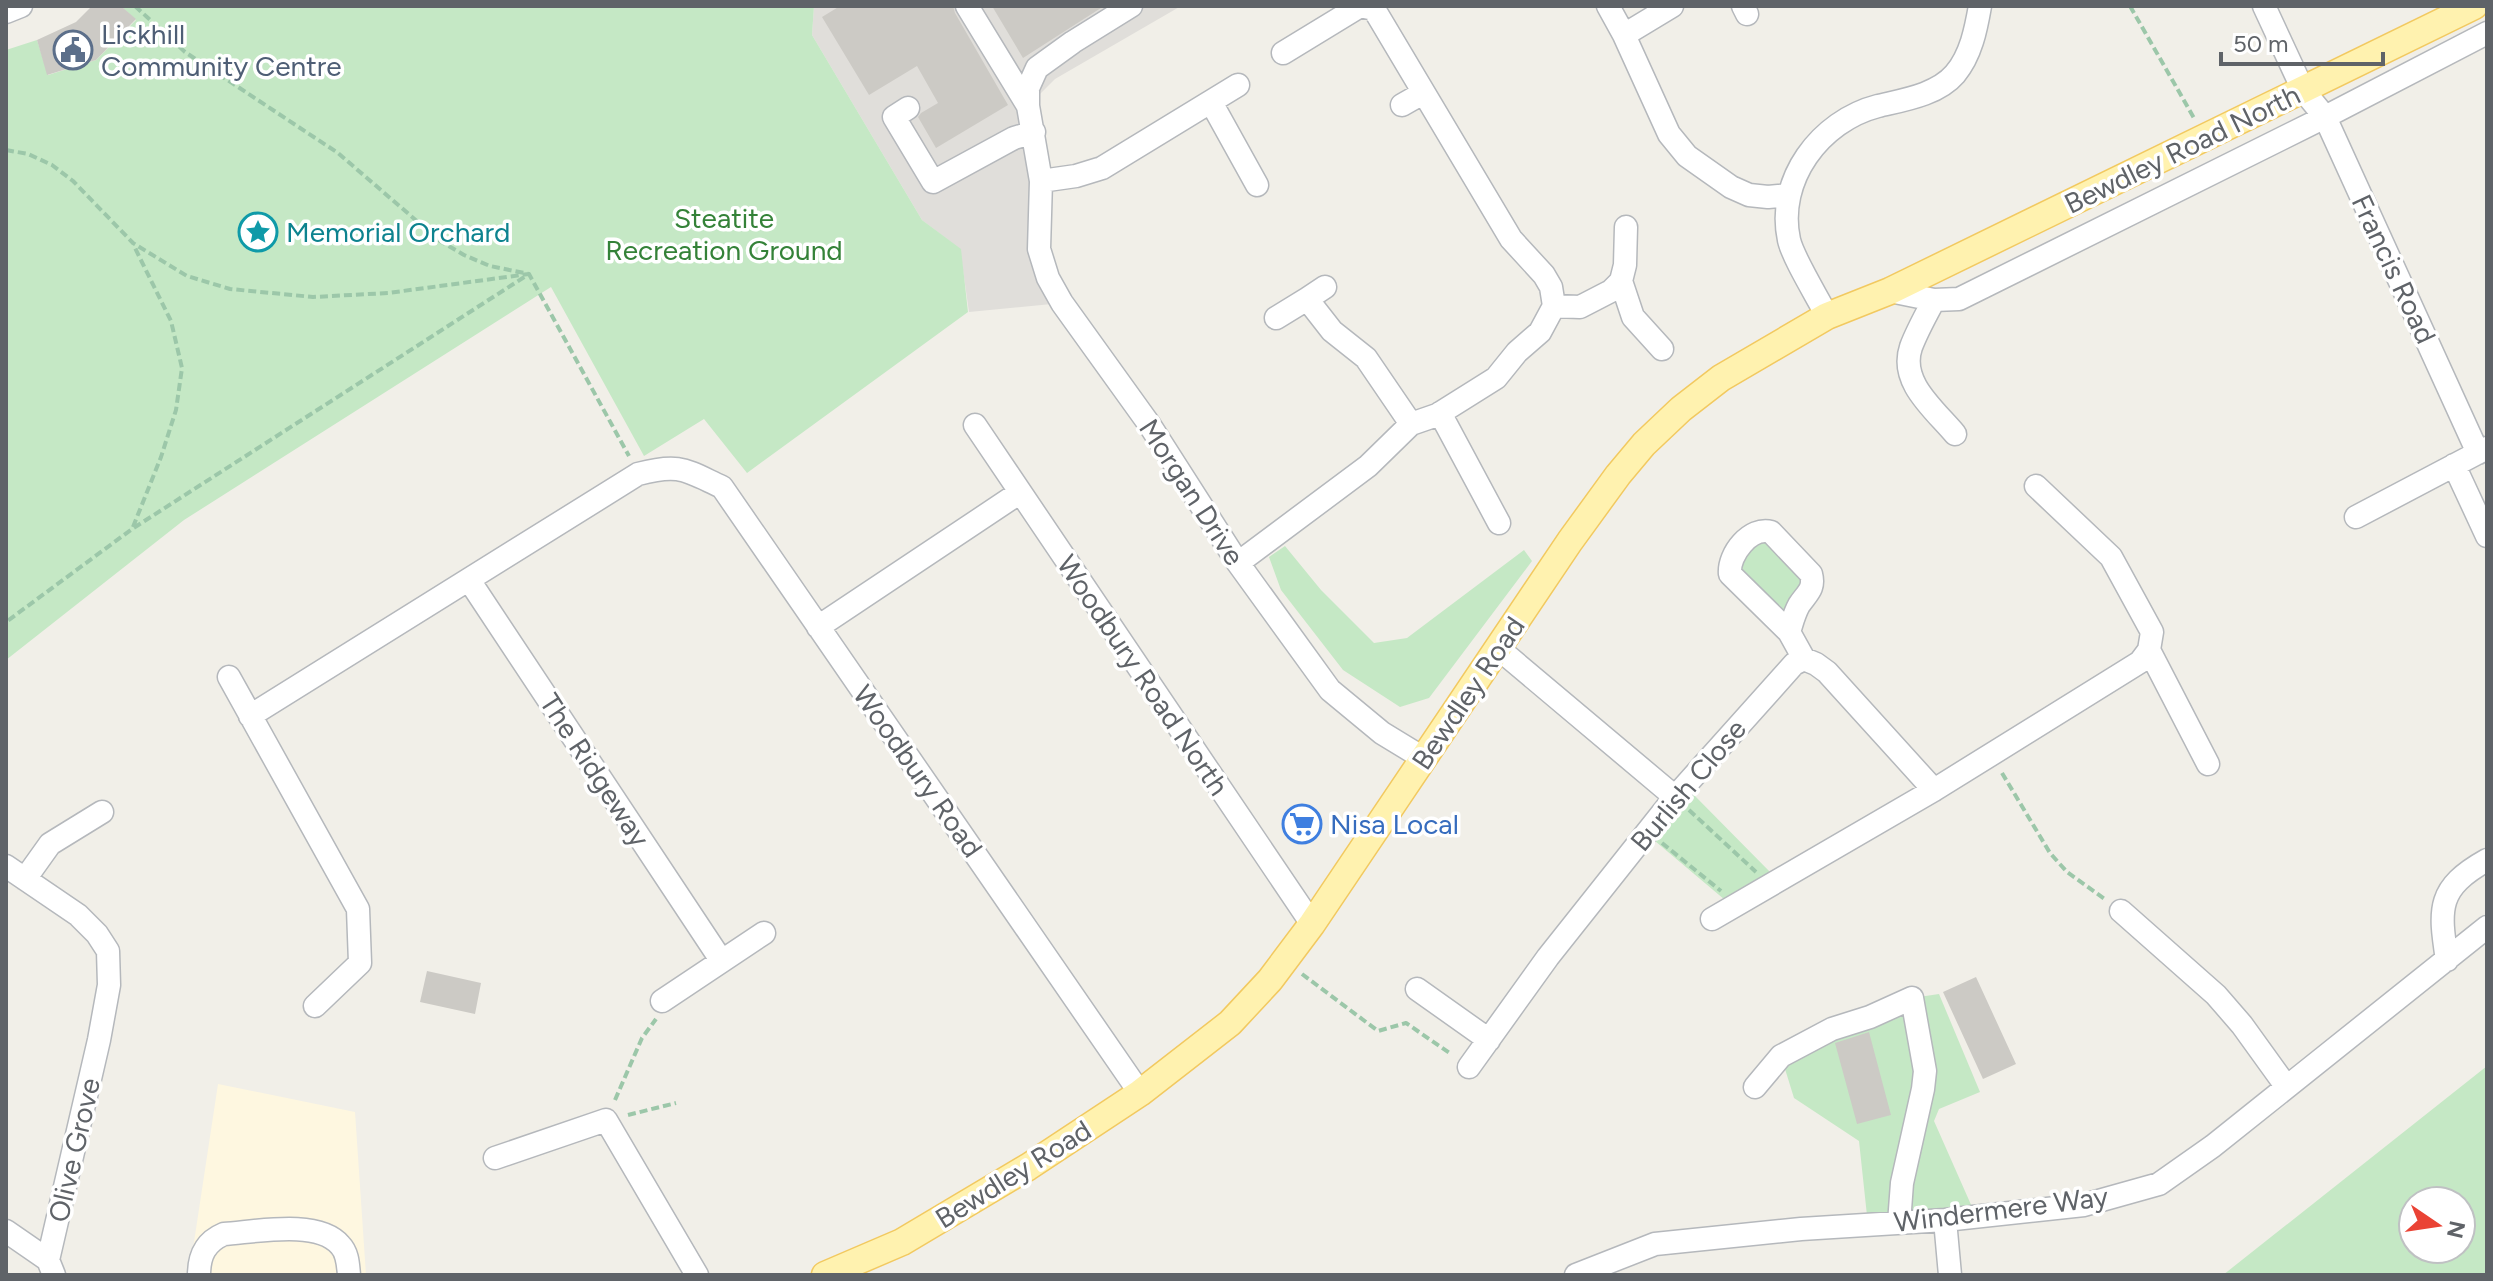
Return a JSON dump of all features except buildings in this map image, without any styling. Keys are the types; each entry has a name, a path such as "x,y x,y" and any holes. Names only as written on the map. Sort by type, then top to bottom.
{"main road":[{"name":"Bewdley Road North","path":"1890,291 2474,6"},
{"name":"Bewdley Road","path":"825,1275 902,1242 1028,1167 1140,1093 1230,1023 1312,924 1578,530 1644,444 1681,409 1721,378 1827,316 1890,291"}],"street":[{"path":"6,12 21,6"},
{"path":"967,6 1028,106"},
{"path":"1028,106 1028,88 1037,68 1131,6"},
{"path":"1238,563 1368,466 1411,424 1440,413 1496,378 1517,352 1540,332 1554,306 1551,287 1544,275 1511,239 1374,9 1360,6 1283,53"},
{"path":"1608,6 1669,134 1687,156 1731,187 1749,195 1789,195"},
{"path":"1624,35 1672,6"},
{"path":"1827,316 1789,242 1789,195 1808,154 1827,131 1853,115 1926,93 1954,75 1969,49 1980,6"},
{"name":"Francis Road","path":"2264,6 2303,90 2325,117 2482,450"},
{"path":"1890,291 1934,300 1959,299 2487,33"},
{"path":"1041,181 1076,176 1102,168 1238,85"},
{"path":"1402,105 1423,93"},
{"path":"1211,102 1257,185"},
{"name":"Morgan Drive","path":"1028,106 1041,181 1039,249 1048,278 1062,303 1149,424 1238,563 1330,690 1382,733 1423,758"},
{"path":"908,108 894,117 933,182 1014,138 1034,132"},
{"path":"1554,306 1580,307 1611,291 1621,281 1625,265 1626,227"},
{"path":"1621,281 1633,317 1662,349"},
{"path":"1276,318 1316,293 1332,331 1366,358 1411,424"},
{"path":"1934,300 1911,347 1908,365 1912,382 1955,434"},
{"path":"1440,413 1499,523"},
{"name":"Woodbury Road North","path":"975,425 1312,924"},
{"path":"2356,517 2482,450"},
{"path":"2454,465 2487,536"},
{"name":"Woodbury Road","path":"638,474 660,468 680,468 722,487 1140,1093"},
{"path":"250,716 638,474"},
{"path":"1712,919 1991,755 2140,662 2149,650 2152,632 2111,557 2036,486"},
{"path":"818,627 1019,493"},
{"path":"1768,610 1789,610 1800,603 1814,583 1811,574 1771,532 1763,530 1755,532 1733,556 1729,565 1730,574 1789,632 1804,659 1827,672 1934,790"},
{"name":"The Ridgeway","path":"469,580 721,960"},
{"path":"1789,632 1800,603"},
{"path":"1499,649 1675,797"},
{"path":"2149,650 2208,764"},
{"name":"Burlish Close","path":"1469,1067 1548,957 1675,797 1783,674 1804,659"},
{"path":"229,677 358,909 360,963 315,1006"},
{"path":"25,879 50,844 102,812"},
{"path":"2447,960 2441,920 2448,893 2465,872 2487,860"},
{"name":"Olive Grove","path":"6,866 78,915 97,934 108,951 109,985 51,1268 6,1231"},
{"path":"2121,911 2216,995 2286,1086"},
{"name":"Windermere Way","path":"1580,1274 1655,1244 2084,1205 2159,1184 2213,1146 2487,927"},
{"path":"662,1001 764,933"},
{"path":"1417,989 1489,1040"},
{"path":"1755,1087 1781,1056 1832,1029 1870,1017 1912,998 1925,1071 1902,1183 1899,1223"},
{"path":"495,1158 606,1120 697,1275"},
{"path":"1945,1220 1950,1275"},
{"path":"199,1275 199,1265 208,1244 224,1234 301,1229 329,1236 342,1246 349,1275"}],"path":[{"path":"135,6 185,52 338,153 440,241 490,266 529,274 638,474"},
{"path":"2130,6 2205,137"},
{"path":"6,150 28,154 52,165 73,181 133,243 187,276 230,289 313,297 388,293 529,274"},
{"path":"132,529 176,410 182,368 171,321 133,243"},
{"path":"6,622 132,529 529,274"},
{"path":"1991,755 2050,853 2067,872 2121,911"},
{"path":"1675,797 1770,885"},
{"path":"1648,832 1737,904"},
{"path":"1284,961 1378,1031 1406,1023 1469,1067"},
{"path":"606,1120 642,1038 662,1012 662,1001"},
{"path":"606,1120 676,1103"}],"shaded area":[{"path":"814,6 1181,6 1055,79 1028,106 1039,249 1062,303 969,312 960,249 922,220 812,35"},
{"path":"218,1084 355,1112 366,1275 189,1275"}],"green space":[{"name":"Steatite Recreation Ground","path":"121,6 814,6 812,35 922,220 961,249 968,312 747,473 704,419 644,456 551,287 184,520 6,660 6,50 37,40 48,75 96,60 136,20"},
{"path":"1755,532 1811,574 1789,632 1730,574"},
{"path":"1285,546 1321,590 1374,643 1407,638 1524,550 1532,561 1429,698 1400,707 1343,670 1281,590 1269,557"},
{"path":"1693,794 1771,873 1725,900 1655,841"},
{"path":"1939,994 1980,1092 1939,1109 1934,1121 1976,1216 1868,1225 1859,1141 1794,1098 1781,1056 1912,998"},
{"path":"2487,1066 2487,1275 2223,1275"}],"place":[{"name":"Lickhill Community Centre","path":"73,50"},
{"name":"Memorial Orchard","path":"258,232"},
{"name":"Nisa Local","path":"1302,824"}]}
